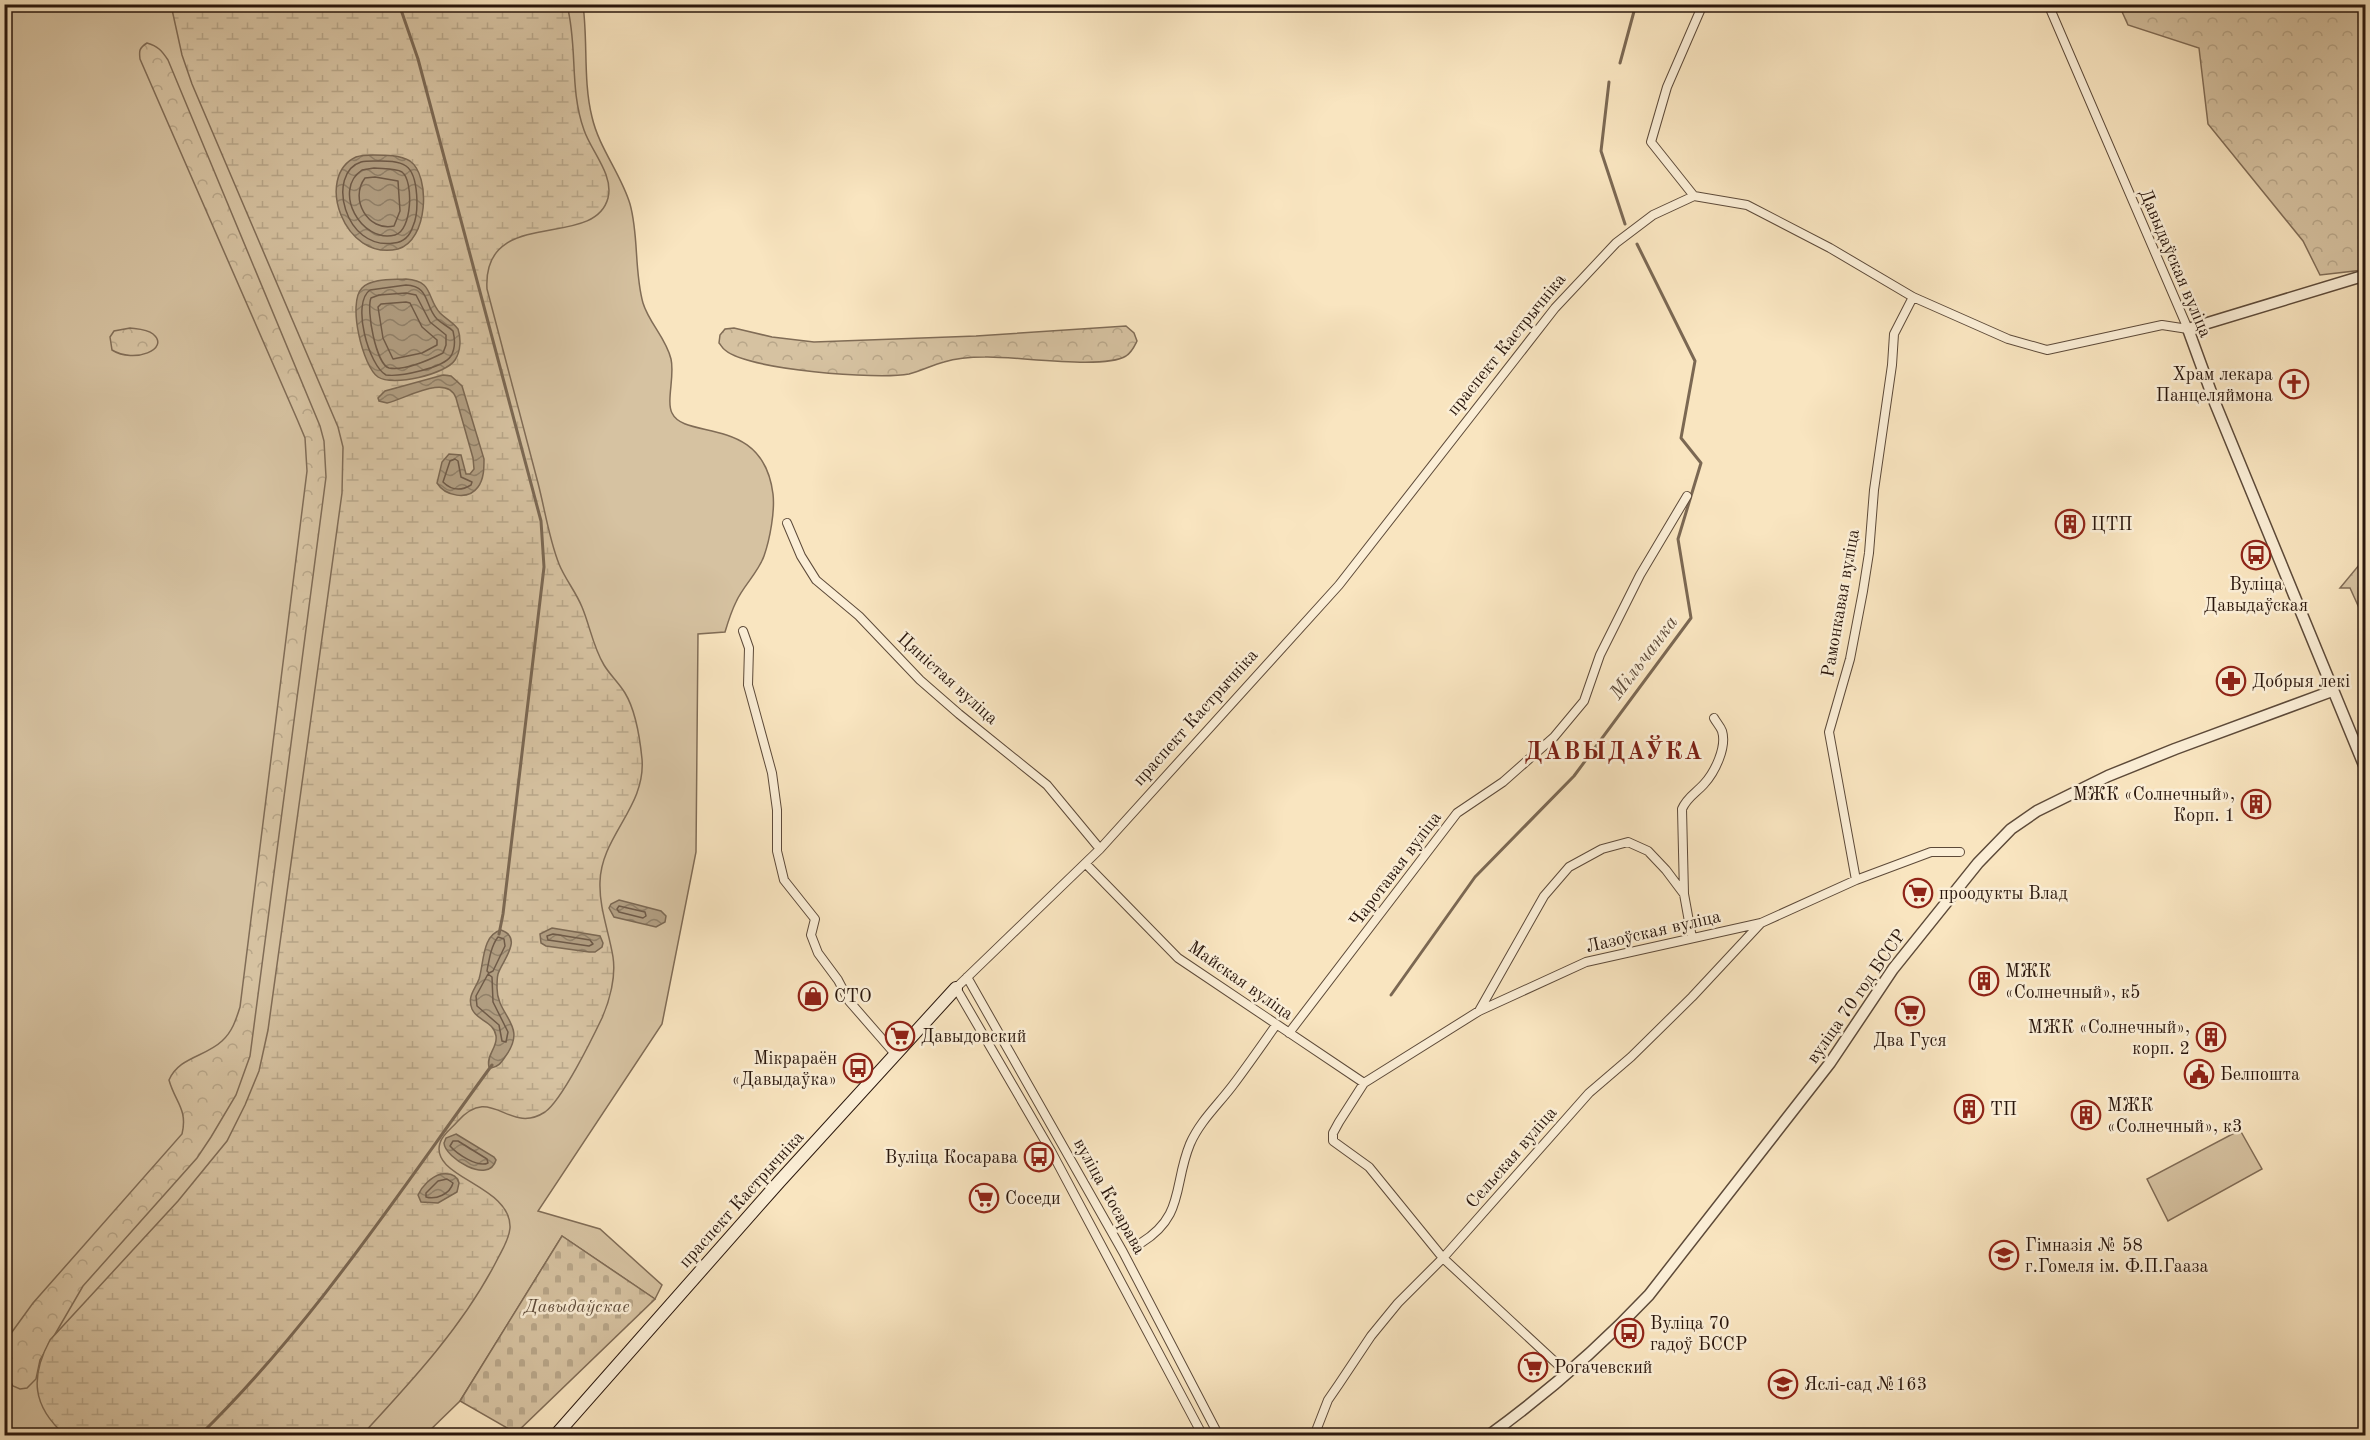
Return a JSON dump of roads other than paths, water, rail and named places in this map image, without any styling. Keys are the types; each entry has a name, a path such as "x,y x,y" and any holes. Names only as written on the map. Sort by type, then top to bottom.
{"main road":[{"name":"праспект Кастрычніка","path":"555,1436 956,988"}],"street":[{"path":"1703,4 1667,87 1651,142 1694,195 1748,205 1830,248 1913,297 2008,339 2047,350 2162,325 2188,329 2366,275"},
{"name":"Давыдаўская вуліца","path":"2048,4 2188,329 2332,691 2366,770"},
{"name":"праспект Кастрычніка","path":"956,988 1010,934 1086,864 1339,585 1555,308 1616,243 1653,215 1694,195"},
{"name":"Рамонкавая вуліца","path":"1856,880 1828,732 1850,659 1863,591 1894,334 1913,297"},
{"name":"Чаротавая вуліца","path":"1290,1033 1457,813 1503,782 1554,737 1584,700 1600,655 1640,575 1687,496"},
{"name":"Цяністая вуліца","path":"787,523 801,556 816,580 859,616 920,680 1047,785 1100,849"},
{"path":"743,631 749,648 748,685 772,773 777,810 777,851 784,880 814,919 811,935 818,953 849,1001 896,1054"},
{"name":"вуліца 70 год БССР","path":"1488,1436 1530,1405 1567,1373 1621,1325 1649,1295 1830,1063 1893,969 1978,863 2011,829 2037,811 2108,776 2332,691"},
{"path":"1692,938 1684,894 1682,808 1686,800 1706,783 1719,759 1723,745 1722,731 1714,718"},
{"path":"1479,1011 1544,896 1569,867 1602,849 1621,843 1635,844 1648,851 1684,894"},
{"name":"Лазоўская вуліца","path":"1443,1258 1369,1167 1334,1140 1333,1133 1364,1083 1479,1011 1586,962 1761,923 1856,880 1931,852 1960,852"},
{"name":"Майская вуліца","path":"1086,864 1178,958 1364,1083"},
{"name":"Сельская вуліца","path":"1314,1436 1329,1400 1371,1336 1398,1303 1443,1258 1589,1094 1631,1057 1692,997 1761,923"},
{"name":"вуліца Косарава","path":"967,977 1118,1243 1219,1436"},
{"name":"вуліца Косарава","path":"956,988 1056,1161 1203,1436"},
{"path":"1141,1243 1159,1232 1175,1204 1189,1145 1203,1120 1232,1087 1276,1025"},
{"path":"1443,1258 1567,1373"}],"water":[{"path":"388,155 406,159 417,169 423,193 423,208 421,222 408,244 398,249 379,250 363,243 350,231 341,215 337,198 337,181 344,167 356,157"},
{"path":"415,280 425,286 440,313 458,329 459,349 455,360 441,370 419,378 385,380 372,371 362,348 356,307 358,296 362,288 371,283"},
{"path":"443,375 451,376 462,386 484,459 480,484 474,491 463,495 451,494 437,483 442,462 449,454 461,455 466,474 470,474 474,469 456,398 451,391 435,388 387,403 379,401 378,398 385,391"},
{"path":"619,900 661,911 666,916 665,922 656,927 614,917 609,908 611,904"},
{"path":"552,928 600,936 602,947 595,952 589,952 546,946 541,943 540,934"},
{"path":"501,930 511,938 511,944 498,974 498,998 510,1021 514,1037 512,1046 502,1061 491,1068 489,1059 496,1040 495,1031 474,1013 470,1000 479,979 487,943 495,933"},
{"path":"456,1134 494,1157 496,1160 492,1167 477,1170 459,1162 452,1156 444,1143 446,1138"},
{"path":"441,1174 455,1176 459,1183 457,1192 438,1203 421,1202 418,1195 422,1188"}],"waterway":[{"path":"399,4 418,59 541,521 544,567 499,934"},
{"name":"Мільчанка","path":"1620,63 1636,4"},
{"name":"Мільчанка","path":"1609,82 1601,151 1625,224"},
{"name":"Мільчанка","path":"1391,995 1475,877 1574,776 1691,618 1678,539 1701,463 1681,438 1695,361 1637,244"},
{"path":"199,1436 240,1394 317,1304 492,1065"}],"place":[{"name":"Храм лекара Панцеляймона","path":"2294,384"},
{"name":"ЦТП","path":"2070,524"},
{"name":"Вуліца Давыдаўская","path":"2256,555"},
{"name":"Добрыя лекі","path":"2231,681"},
{"name":"МЖК «Солнечный», Корп. 1","path":"2256,804"},
{"name":"проодукты Влад","path":"1918,893"},
{"name":"МЖК «Солнечный», к5","path":"1984,981"},
{"name":"СТО","path":"813,996"},
{"name":"Два Гуся","path":"1910,1011"},
{"name":"Давыдовский","path":"900,1036"},
{"name":"МЖК «Солнечный», корп. 2","path":"2211,1037"},
{"name":"Мікрараён «Давыдаўка»","path":"858,1068"},
{"name":"Белпошта","path":"2199,1074"},
{"name":"ТП","path":"1969,1109"},
{"name":"МЖК «Солнечный», к3","path":"2086,1115"},
{"name":"Вуліца Косарава","path":"1039,1157"},
{"name":"Соседи","path":"984,1198"},
{"name":"Гімназія № 58 г.Гомеля ім. Ф.П.Гааза","path":"2004,1255"},
{"name":"Вуліца 70 гадоў БССР","path":"1629,1333"},
{"name":"Рогачевский","path":"1533,1367"},
{"name":"Яслі-сад №163","path":"1783,1384"}],"district":[{"name":"ДАВЫДАЎКА","path":"1614,751"}],"park label":[{"name":"Давыдаўскае","path":"577,1306"}]}
